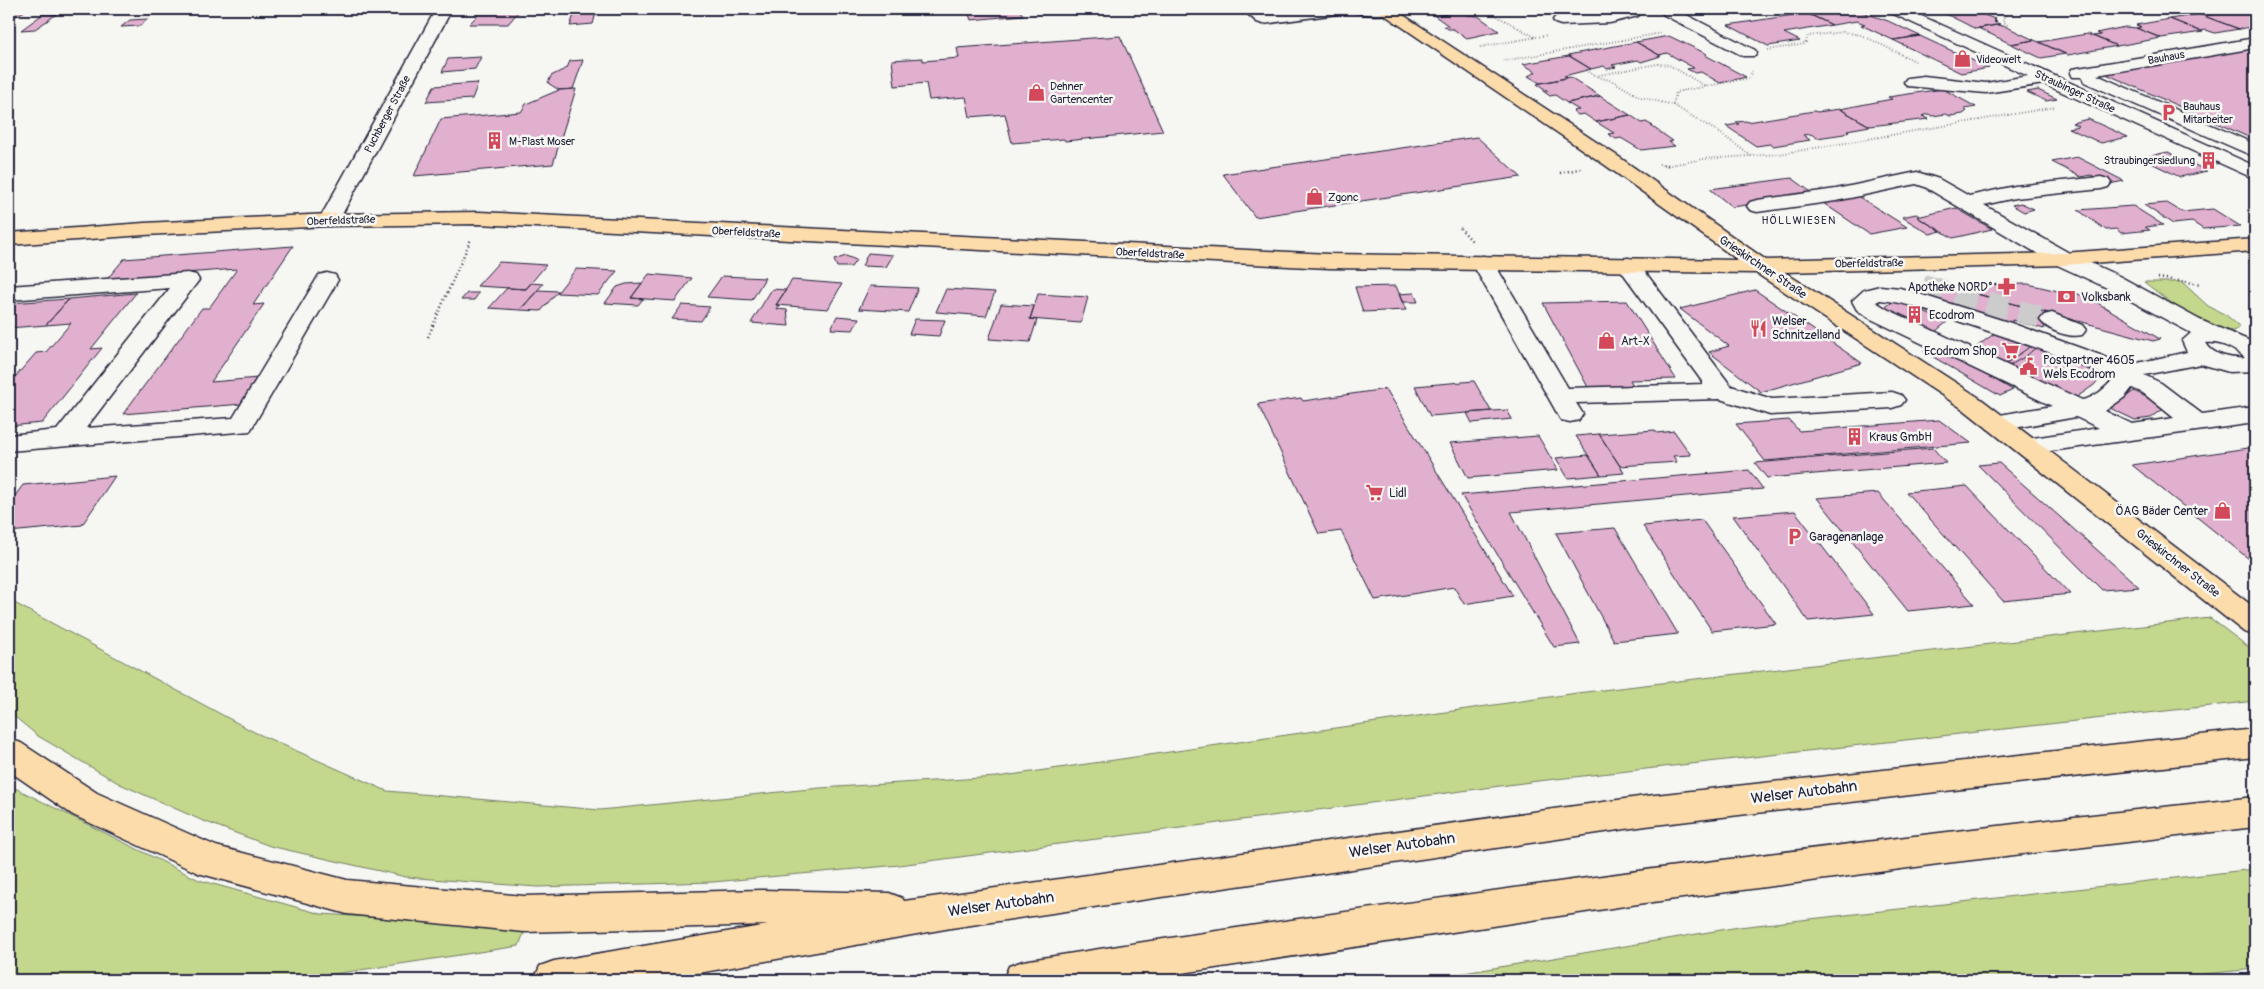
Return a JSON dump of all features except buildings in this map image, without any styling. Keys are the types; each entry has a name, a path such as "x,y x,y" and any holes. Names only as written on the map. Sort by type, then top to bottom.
{"main road":[{"name":"Grieskirchner Straße","path":"1385,9 1612,161 1693,237 1760,266 1972,404 2255,624"},
{"name":"Oberfeldstraße","path":"9,239 144,229 329,220 479,218 1226,257 1640,266 1760,266 2057,259 2255,245"},
{"path":"1640,266 1676,258 1693,237"},
{"path":"1830,313 1821,284 1823,278 1831,270 1844,264"},
{"name":"Welser Autobahn","path":"554,980 951,911 1646,811 1945,776 2255,743"},
{"path":"9,752 84,804 211,861 347,896 524,914 762,907 951,911"},
{"path":"1023,980 1238,944 1722,876 2046,834 2255,812"}],"street":[{"name":"Puchberger Straße","path":"329,220 444,9"},
{"path":"1250,9 1263,19 1337,9"},
{"path":"1359,9 1385,9"},
{"path":"1561,20 1610,18 1636,13 1669,12 1687,9"},
{"name":"Straubinger Straße","path":"1894,9 2255,173"},
{"path":"1669,12 1753,52"},
{"name":"Bauhaus","path":"1913,82 1924,80 1986,88 2255,43"},
{"path":"2078,73 2255,151"},
{"path":"1757,206 1836,195 1917,178 1932,183 1966,203 2057,259 2094,286 2202,340 2238,343 2253,364"},
{"path":"1966,203 2015,192 2100,183"},
{"path":"2124,254 2124,269 2202,340"},
{"path":"1482,263 1565,405 1722,390 1770,406 1892,400"},
{"path":"1640,266 1722,390"},
{"path":"1872,295 1872,281 1882,279 1923,285"},
{"path":"9,294 188,280 65,438"},
{"path":"9,443 241,425 327,280"},
{"path":"2126,431 1879,314 1865,305 1863,301 1872,295 1880,293 1900,295 2091,360 2152,388 2196,422"},
{"path":"2052,320 2074,330"},
{"path":"1997,423 2096,406 2116,392 2134,370 2202,340"},
{"path":"2028,446 2126,431 2255,415"}],"path":[{"path":"1484,9 1535,38"},
{"path":"2020,9 2031,11"},
{"path":"2007,26 2003,20 2004,16 2010,12 2083,9"},
{"path":"2157,9 2178,16 2205,11 2198,9"},
{"path":"1497,58 1504,61 1557,52 1663,33 1667,28 1665,23 1636,13"},
{"path":"1673,105 1676,92 1750,78 1753,52 1805,44 1808,36 1843,32 1861,35 1923,65"},
{"path":"1475,48 1482,51"},
{"path":"1557,52 1562,55"},
{"path":"1504,61 1504,68"},
{"path":"1595,76 1669,65 1706,86"},
{"path":"1588,72 1613,81 1640,97 1673,105 1720,133 1751,156"},
{"path":"1656,163 1665,166 1703,159 1780,154 2093,100"},
{"path":"1560,173 1584,168"},
{"path":"428,336 458,271 479,218"},
{"path":"2133,278 2171,278 2201,284"}],"green space":[{"path":"2144,282 2182,282 2208,306 2226,315 2240,327 2231,331 2220,330 2206,324 2177,307"},
{"path":"9,600 254,732 387,791 600,810 820,788 997,777 1577,693 2210,618 2255,652 2255,701 1538,781 899,865 713,882 537,887 406,877 270,846 201,820 120,784 38,736 9,712"},
{"path":"9,785 199,880 321,914 526,927 519,946 294,980 9,980"},
{"path":"2255,869 2255,969 2143,980 1422,980 1739,927"}],"tunnel":[{"path":"1923,285 2052,320"}],"place":[{"name":"Videowelt","path":"1962,59"},
{"name":"Dehner Gartencenter","path":"1036,92"},
{"name":"Bauhaus Mitarbeiter","path":"2169,112"},
{"name":"M-Plast Moser","path":"495,141"},
{"name":"Straubingersiedlung","path":"2209,160"},
{"name":"Zgonc","path":"1314,197"},
{"name":"Apotheke NORD°","path":"2007,287"},
{"name":"Volksbank","path":"2067,297"},
{"name":"Ecodrom","path":"1915,315"},
{"name":"Welser Schnitzelland","path":"1758,328"},
{"name":"Art-X","path":"1607,341"},
{"name":"Ecodrom Shop","path":"2011,351"},
{"name":"Postpartner 4605 Wels Ecodrom","path":"2029,367"},
{"name":"Kraus GmbH","path":"1855,437"},
{"name":"Lidl","path":"1375,493"},
{"name":"ÖAG Bäder Center","path":"2222,511"},
{"name":"Garagenanlage","path":"1795,537"}],"district":[{"name":"HÖLLWIESEN","path":"1799,220"}]}
